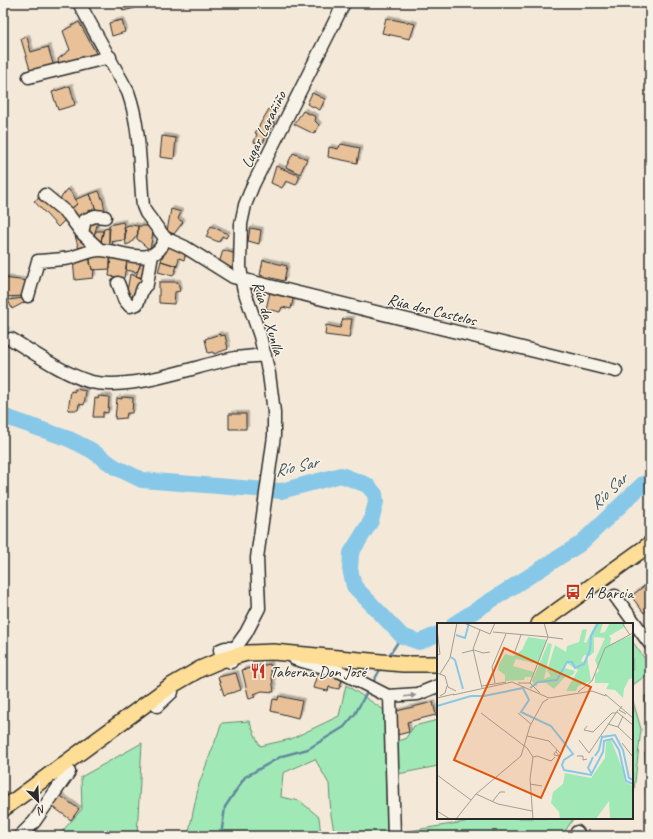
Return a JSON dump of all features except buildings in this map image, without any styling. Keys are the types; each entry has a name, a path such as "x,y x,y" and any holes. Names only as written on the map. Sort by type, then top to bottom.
{"main road":[{"path":"540,623 650,544"},
{"path":"555,623 650,555"},
{"path":"3,808 158,695 227,653 252,653 409,664 437,664"},
{"path":"3,819 157,706 193,682 222,670 278,655 348,660"}],"street":[{"name":"Rúa da Xunlla","path":"79,3 110,57 128,92 133,106 137,130 143,206 146,213 165,238 185,247 232,277 241,278 265,355 274,412 273,446 257,564 259,608 246,633 227,653"},
{"name":"Lugar Larañiño","path":"241,278 240,233 243,213 249,195 344,3"},
{"path":"29,76 110,57"},
{"path":"45,195 68,214 82,233 100,250"},
{"path":"82,233 85,220 95,216 105,217"},
{"path":"28,296 38,261 68,258 100,250 147,257 152,255 163,244 165,238"},
{"path":"118,283 126,302 130,306 137,304 143,288 147,284 152,255"},
{"name":"Rúa dos Castelos","path":"241,278 616,371"},
{"path":"10,339 78,377 96,383 109,384 168,375 235,358 265,355"},
{"path":"615,596 650,644"},
{"name":"Rúa da Xunlla","path":"227,653 252,621"},
{"path":"246,633 249,645 353,677 385,694 418,694 437,686"},
{"path":"157,706 188,680 227,653"},
{"path":"385,694 394,836"},
{"path":"20,836 34,822 69,772"}],"green space":[{"path":"633,642 650,666 650,672 633,685"},
{"path":"346,685 384,710 387,836 335,836 331,815 329,784 315,759 283,773 281,797 300,801 319,817 321,836 183,836 189,831 199,784 222,723 249,721 260,746 291,739 339,716"},
{"path":"633,701 641,729 633,798"},
{"path":"437,720 437,766 398,774 398,741 405,739 414,726"},
{"path":"142,743 137,836 58,836 82,809 81,777"},
{"path":"483,819 573,819 562,836 397,836 397,833"}],"waterway":[{"name":"Río Sar","path":"3,416 69,439 91,450 115,467 142,480 281,491 341,475 367,485 375,494 376,502 371,521 351,553 350,569 354,586 402,636 419,642 437,634"},
{"name":"Río Sar","path":"456,623 580,544 643,484 650,482"},
{"path":"388,657 402,636"},
{"path":"372,684 381,668"},
{"path":"221,836 225,807 245,777 282,756 308,749 344,727 355,714 368,690"}],"place":[{"name":"A Barcia","path":"573,592"},
{"name":"Taberna Don José","path":"258,671"}]}
